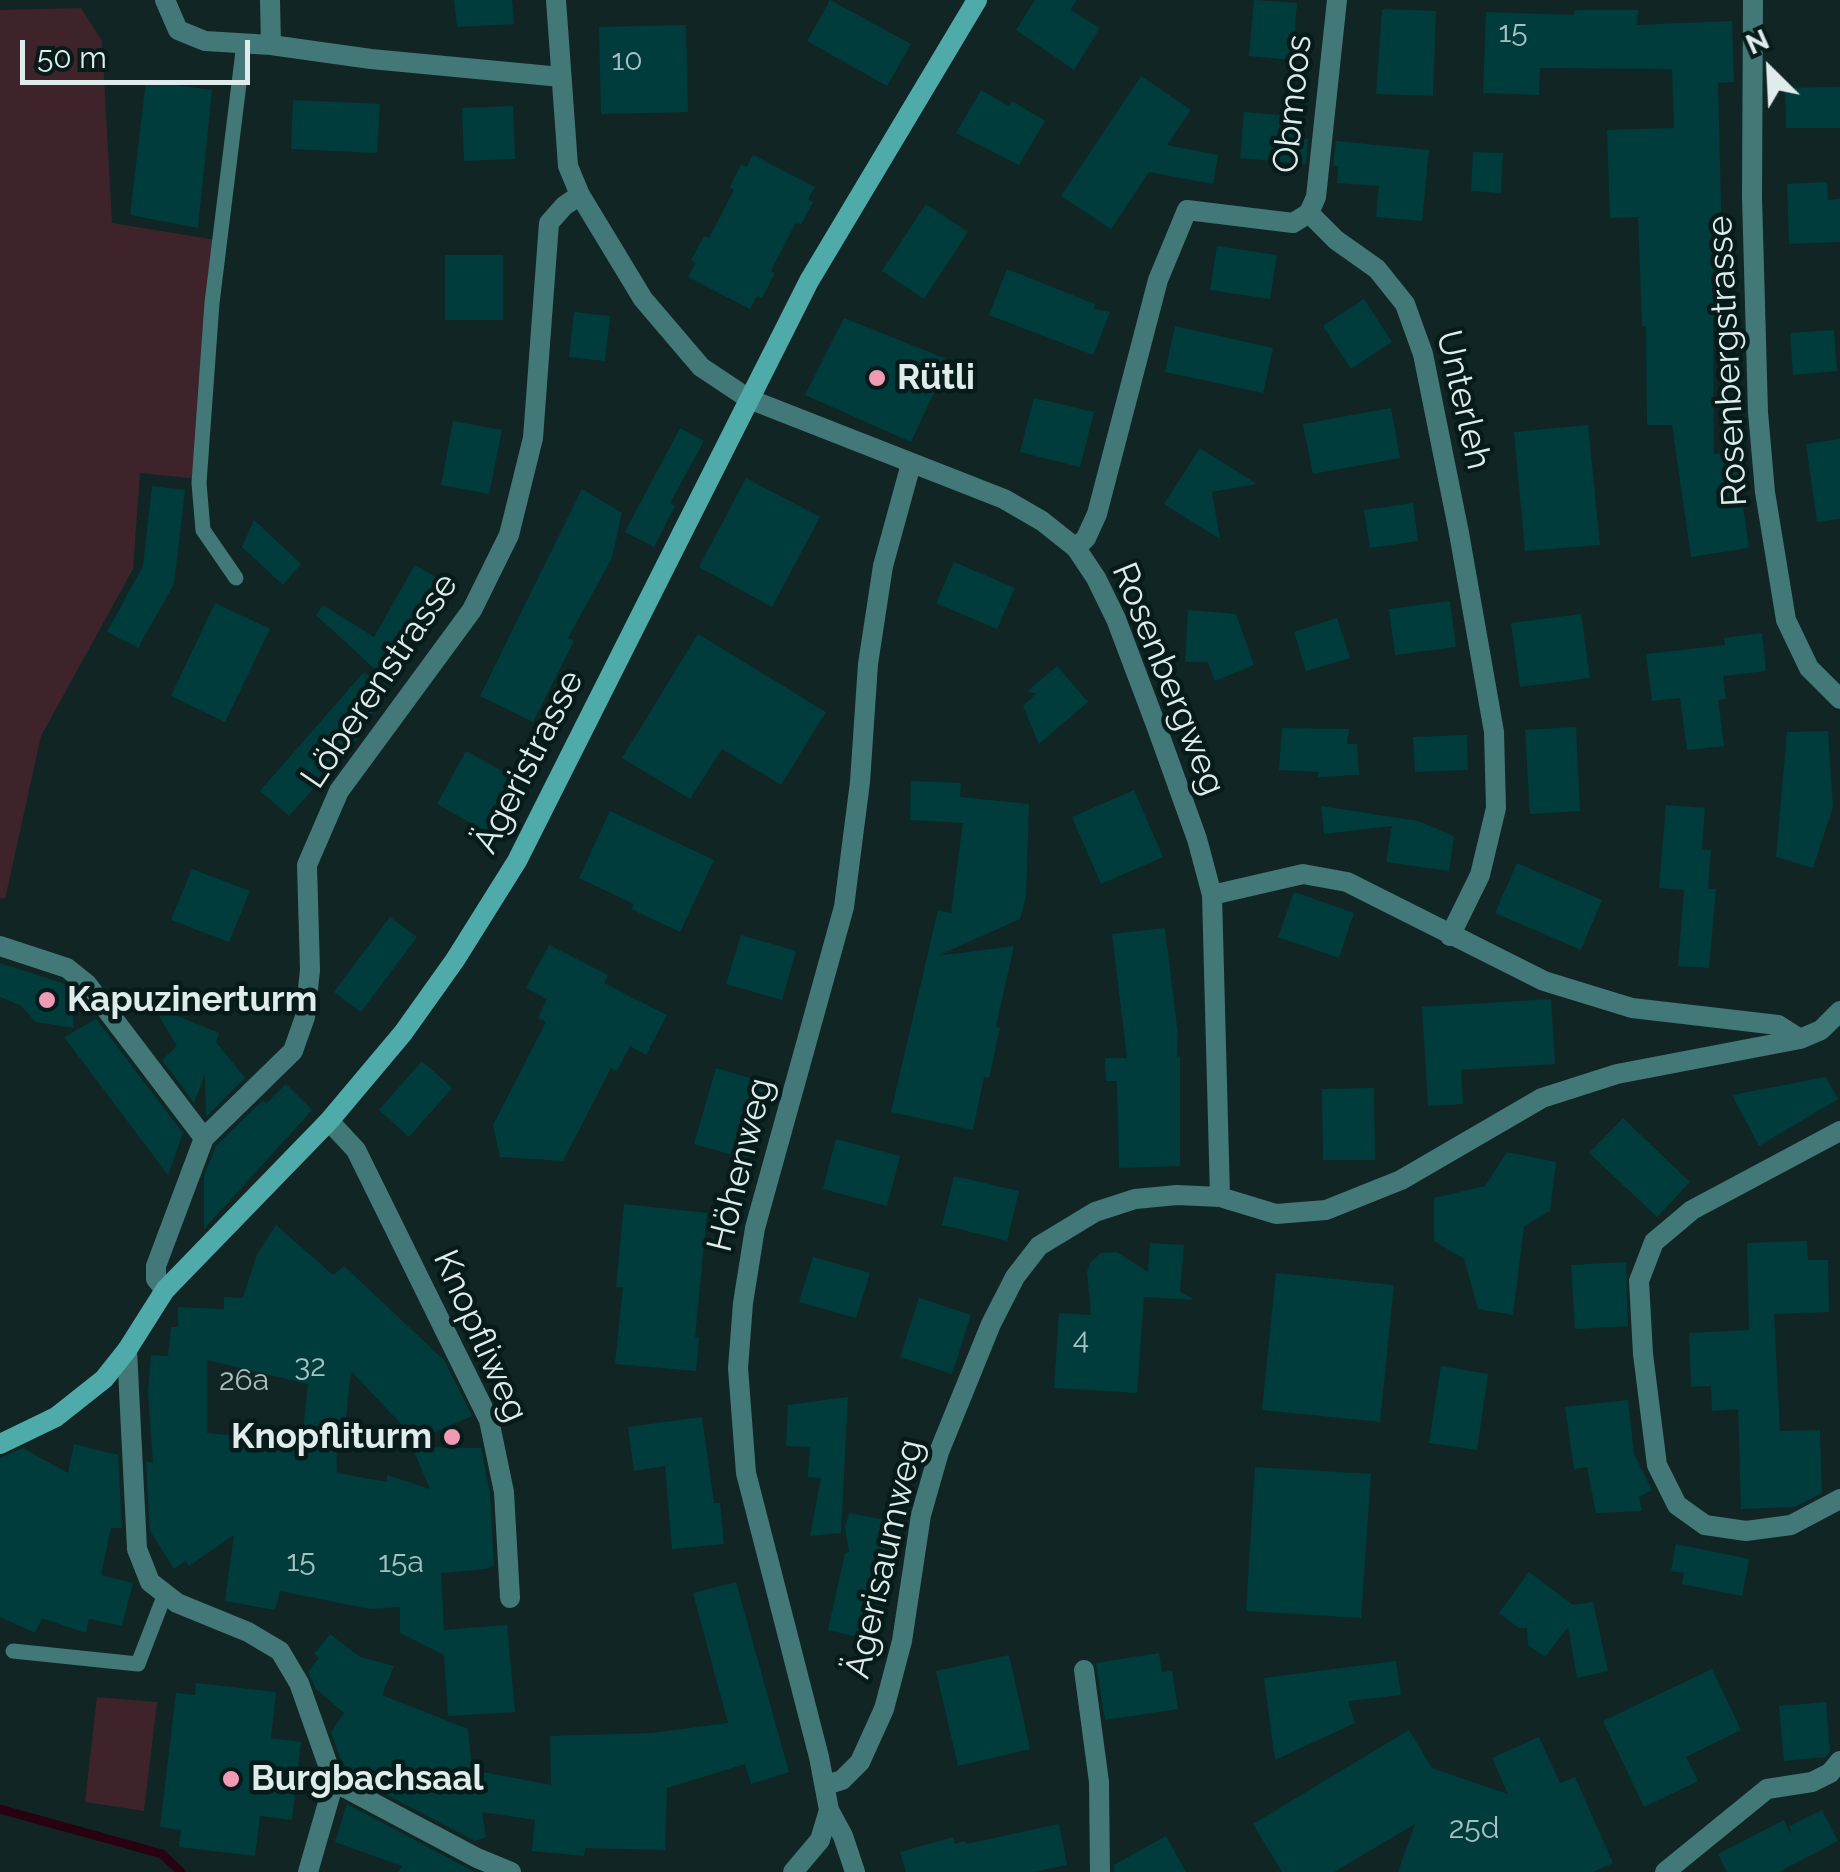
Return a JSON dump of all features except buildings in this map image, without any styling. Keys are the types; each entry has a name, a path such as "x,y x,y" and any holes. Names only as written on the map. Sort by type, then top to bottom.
{"main road":[{"name":"Ägeristrasse","path":"0,1444 56,1417 104,1379 128,1350 165,1290 329,1122 455,960 517,862 809,280 977,0"}],"street":[{"path":"164,0 178,30 205,41 561,78"},
{"path":"270,0 271,45"},
{"path":"556,0 568,166 580,195 642,299 701,367 749,399"},
{"name":"Obmoos","path":"1309,214 1316,197 1336,0"},
{"name":"Rosenbergstrasse","path":"1752,0 1752,197 1758,412 1765,492 1786,620 1809,668 1840,699"},
{"name":"Löberenstrasse","path":"165,1290 156,1278 156,1266 204,1138 293,1051 306,1017 310,970 307,866 339,791 472,610 509,535 533,438 549,224 580,195"},
{"path":"1076,548 1086,538 1097,514 1158,280 1186,210 1293,224 1309,214"},
{"name":"Unterleh","path":"1309,214 1336,240 1377,269 1405,304 1423,354 1459,534 1494,732 1496,808 1480,875 1450,936"},
{"name":"Rosenbergweg","path":"749,399 1004,499 1042,521 1076,548 1096,578 1116,619 1197,839 1212,895 1220,1197"},
{"name":"Höhenweg","path":"793,1872 820,1840 828,1810 826,1785 746,1474 739,1352 743,1303 755,1228 844,906 860,782 871,645 883,566 911,464"},
{"path":"1212,895 1303,874 1347,882 1544,981 1632,1008 1778,1025 1800,1039"},
{"path":"0,946 67,968 87,984 204,1138"},
{"name":"Ägerisaumweg","path":"826,1785 842,1780 860,1762 884,1709 902,1640 921,1515 939,1452 984,1340 1015,1277 1039,1246 1096,1212 1136,1199 1177,1195 1220,1197 1276,1214 1326,1210 1401,1180 1542,1098 1618,1074 1800,1039 1821,1030 1840,1010"},
{"name":"Knopfliweg","path":"329,1122 356,1150 489,1420 504,1492 510,1598"},
{"path":"1840,1130 1692,1210 1654,1242 1639,1281 1643,1354 1657,1465 1677,1505 1704,1525 1746,1532 1791,1525 1840,1500"},
{"path":"128,1350 137,1550 150,1582 164,1594 280,1651 299,1682 334,1782 308,1872"},
{"path":"1084,1670 1099,1782 1100,1872"},
{"path":"1664,1872 1767,1789 1812,1782 1830,1773 1840,1762"},
{"path":"334,1782 511,1872"},
{"path":"828,1810 844,1836 854,1872"}],"lane":[{"path":"236,578 203,530 199,483 212,304 244,44"},
{"path":"13,1650 138,1664 164,1594"}],"shaded area":[{"path":"81,8 102,41 112,223 216,240 199,479 140,473 133,569 41,736 5,899 0,898 0,10"},
{"path":"97,1697 157,1702 144,1811 85,1802"}],"waterway":[{"path":"0,1809 162,1854 181,1872"}],"place":[{"name":"Rütli","path":"877,378"},
{"name":"Kapuzinerturm","path":"47,1000"},
{"name":"Knopfliturm","path":"452,1437"},
{"name":"Burgbachsaal","path":"231,1779"}]}
